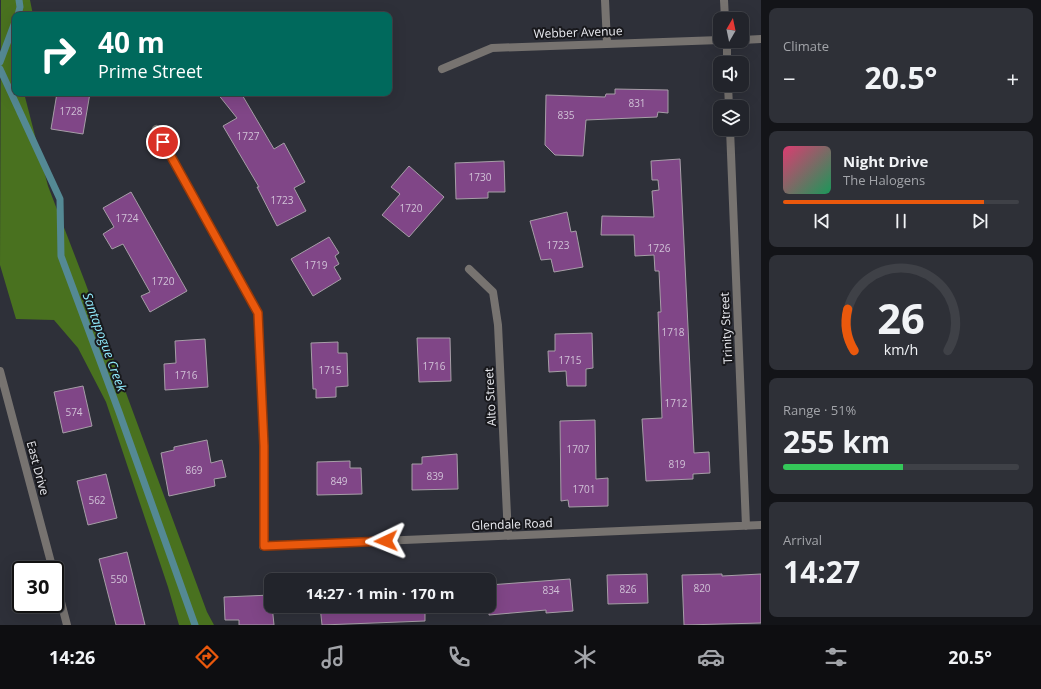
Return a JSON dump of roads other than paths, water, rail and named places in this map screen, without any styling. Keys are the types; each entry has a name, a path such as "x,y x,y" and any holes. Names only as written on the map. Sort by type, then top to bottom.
{"street":[{"path":"605,0 607,43"},
{"path":"724,0 725,12"},
{"path":"749,40 761,39"},
{"name":"Webber Avenue","path":"442,69 492,48 713,40"},
{"name":"Glendale Road","path":"156,129 258,313 264,446 264,546 761,525"},
{"name":"Trinity Street","path":"730,136 746,526"},
{"name":"Alto Street","path":"469,269 493,292 498,324 508,536"},
{"name":"East Drive","path":"0,371 50,561"},
{"path":"64,613 67,625"}],"waterway":[{"name":"Santapogue Creek","path":"19,0 19,12"},
{"name":"Santapogue Creek","path":"0,62 12,30"},
{"name":"Santapogue Creek","path":"0,69 12,95"},
{"name":"Santapogue Creek","path":"12,96 60,199 61,256 119,412 195,625"}]}
